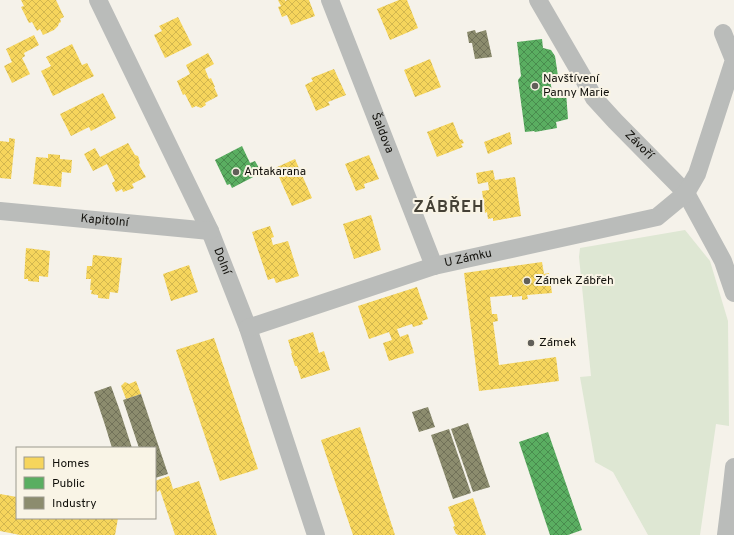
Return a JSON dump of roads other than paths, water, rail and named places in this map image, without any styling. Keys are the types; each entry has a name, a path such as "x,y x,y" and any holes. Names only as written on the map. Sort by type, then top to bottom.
{"street":[{"name":"Dolní","path":"98,0 210,231 248,328 316,535"},
{"name":"Šaldova","path":"330,0 434,266"},
{"name":"Závoří","path":"538,0 594,98 686,193 723,261 734,293"},
{"path":"686,193 697,174 734,60 723,33"},
{"name":"U Zámku","path":"248,328 434,266 657,217 686,193"},
{"name":"Kapitolní","path":"0,211 210,231"},
{"path":"726,535 732,504 734,467"}],"place":[{"name":"Navštívení Panny Marie","path":"535,86"},
{"name":"Antakarana","path":"236,172"},
{"name":"Zámek Zábřeh","path":"527,281"},
{"name":"Zámek","path":"531,343"}],"district":[{"name":"ZÁBŘEH","path":"449,208"}]}
